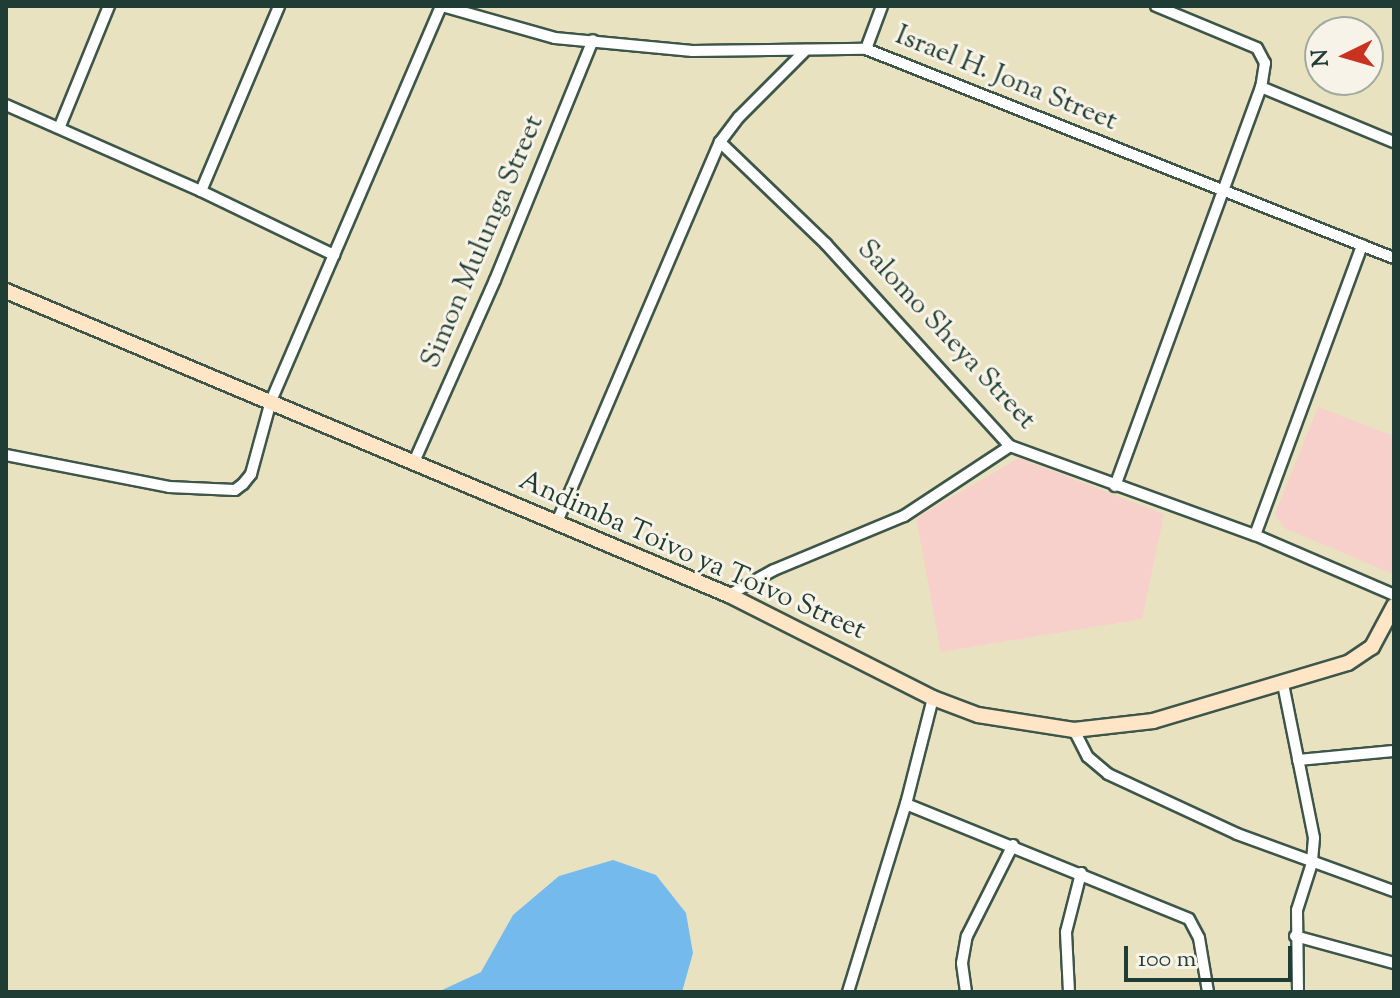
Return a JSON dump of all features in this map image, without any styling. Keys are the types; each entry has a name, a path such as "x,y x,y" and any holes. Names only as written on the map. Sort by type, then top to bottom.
{"street":[{"path":"60,126 109,6"},
{"path":"201,191 279,6"},
{"path":"6,455 169,487 235,490 251,474 271,401 442,6"},
{"name":"Israel H. Jona Street","path":"442,6 517,30 692,51 866,49 1394,258"},
{"path":"866,49 882,6"},
{"path":"1115,486 1225,192 1261,87 1265,63 1257,48 1156,6"},
{"name":"Simon Mulunga Street","path":"414,462 495,280 593,40"},
{"path":"557,522 720,142 739,117 806,50"},
{"path":"1261,87 1394,142"},
{"path":"6,105 60,126 334,255"},
{"name":"Salomo Sheya Street","path":"720,142 826,244 1010,446 1255,535 1394,595"},
{"path":"1255,535 1362,245"},
{"name":"Andimba Toivo ya Toivo Street","path":"6,291 729,595 933,698 978,715 1074,730 1153,721 1283,684 1363,655 1372,647 1394,606"},
{"path":"729,595 774,570 904,516 1010,446"},
{"path":"1283,684 1314,838 1312,863 1298,900 1295,936 1298,992"},
{"path":"848,992 906,804 933,698"},
{"path":"1074,730 1088,757 1108,774 1237,834 1394,891"},
{"path":"1298,760 1394,751"},
{"path":"906,804 1189,919 1199,938 1208,992"},
{"path":"966,992 962,963 967,936 1013,845"},
{"path":"1069,992 1066,932 1081,873"},
{"path":"1295,936 1394,963"}],"shaded area":[{"path":"1318,407 1394,436 1393,574 1284,528 1275,514"},
{"path":"1019,458 1164,514 1142,619 941,652 916,518"}],"water":[{"path":"613,860 656,875 686,913 693,953 682,992 396,992 440,991 481,972 513,915 559,876"}]}
